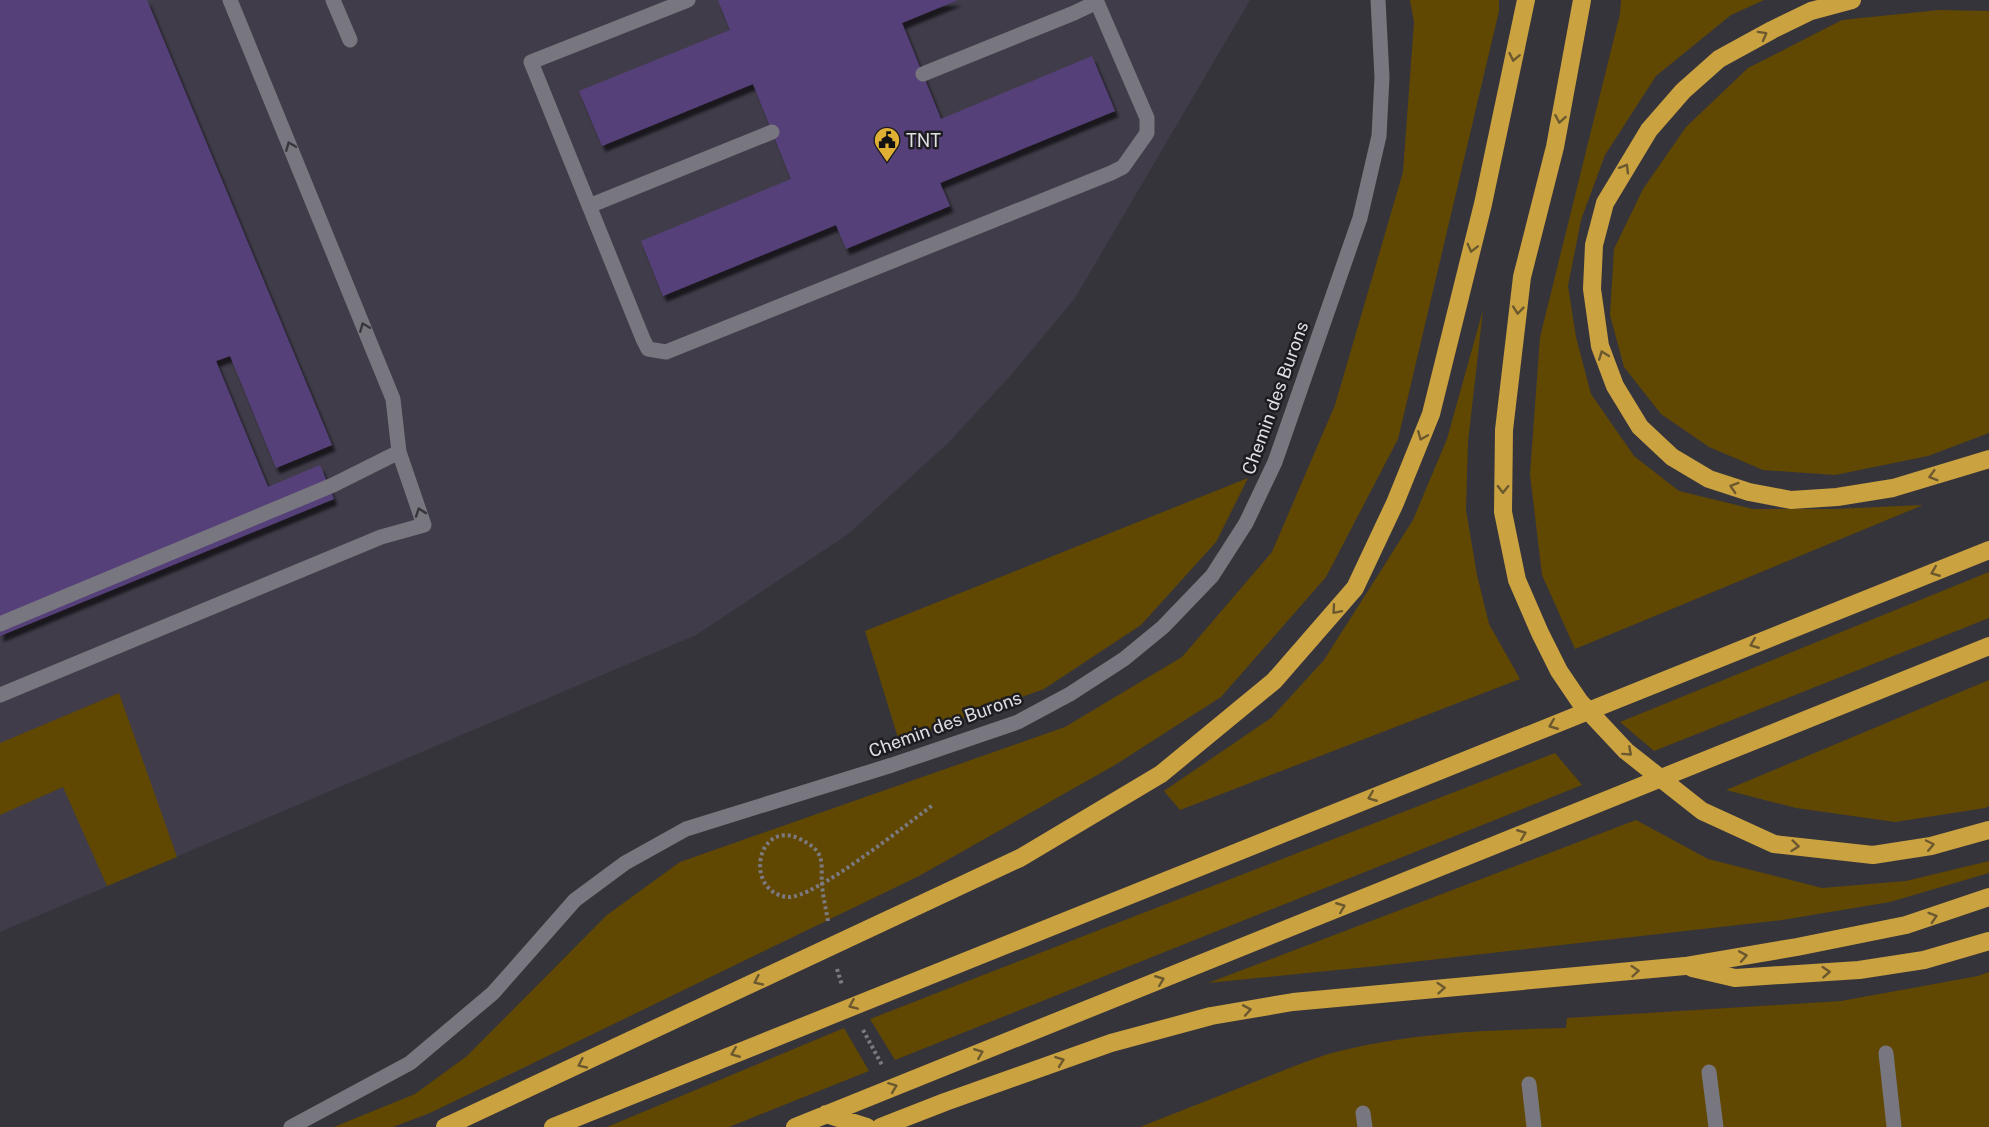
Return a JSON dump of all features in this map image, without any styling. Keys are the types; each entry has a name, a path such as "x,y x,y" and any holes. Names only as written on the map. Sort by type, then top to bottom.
{"highway":[{"path":"446,1127 1020,858 1161,774 1274,681 1355,588 1395,503 1431,414 1483,204 1526,0"},
{"path":"1582,0 1555,147 1521,277 1504,430 1503,512 1517,580 1554,661 1580,702 1626,752 1702,812 1774,844 1873,855 1931,846 1989,830"},
{"path":"1852,0 1811,11 1719,59 1683,91 1649,130 1605,203 1594,245 1592,289 1600,346 1615,386 1640,427 1672,457 1709,479 1749,492 1791,500 1837,497 1893,488 1989,459"},
{"path":"553,1127 1989,550"},
{"path":"795,1127 1989,646"},
{"path":"881,1127 1112,1043 1211,1016 1293,1002 1685,966 1906,925 1989,897"},
{"path":"1685,966 1735,978 1859,970 1924,960 1989,941"},
{"path":"826,1114 867,1127"}],"street":[{"path":"0,695 381,537 424,525 399,452 393,399 230,0"},
{"path":"333,0 350,40"},
{"path":"688,0 531,62 648,349 666,352 1111,173 1123,166 1148,133 1147,118 1096,1 1074,13 923,74"},
{"name":"Chemin des Burons","path":"291,1127 410,1064 493,993 575,900 625,863 686,829 892,765 1018,722 1070,694 1124,659 1163,627 1212,576 1246,523 1275,462 1360,218 1379,136 1382,77 1378,0"},
{"path":"589,206 772,132"},
{"path":"0,624 333,485 399,452"},
{"path":"1886,1053 1894,1127"},
{"path":"1709,1072 1716,1127"},
{"path":"1529,1084 1534,1127"}],"path":[{"path":"807,892 838,874 933,805"}],"shaded area":[{"path":"0,0 1250,0 1075,298 1011,375 948,443 847,535 696,635 0,932"},
{"path":"1410,0 1499,0 1499,11 1398,439 1326,577 1221,697 1115,765 919,876 430,1113 393,1127 334,1127 415,1094 467,1056 607,915 680,862 1065,727 1182,657 1272,552 1335,405 1403,172 1414,22"},
{"path":"1621,0 1764,0 1731,15 1656,76 1605,155 1581,220 1568,286 1576,337 1591,394 1634,456 1679,491 1753,509 1834,509 1923,505 1575,649 1542,575 1530,474 1540,337 1620,14"},
{"path":"1939,10 1989,11 1989,433 1928,456 1835,475 1763,470 1709,447 1661,414 1624,367 1610,315 1614,249 1643,189 1686,127 1748,68 1842,20"},
{"path":"1483,310 1468,442 1466,510 1477,575 1489,624 1520,679 1180,810 1164,791 1271,718 1324,660 1413,520 1447,439"},
{"path":"1248,478 1216,542 1141,625 1044,689 899,741 865,631"},
{"path":"1989,572 1989,618 1654,751 1620,722"},
{"path":"1989,680 1989,806 1985,808 1895,822 1796,808 1726,790"},
{"path":"119,693 177,857 107,886 63,787 0,815 0,743"},
{"path":"1555,753 1582,785 895,1060 870,1019"},
{"path":"1636,820 1708,859 1822,888 1906,881 1989,861 1989,873 1890,902 1782,920 1208,983"},
{"path":"1989,972 1989,1127 1140,1127 1305,1062 1334,1052 1371,1044 1455,1033 1566,1028 1567,1018 1841,1001 1978,976"},
{"path":"844,1028 869,1071 729,1127 607,1127"}],"building":[{"path":"0,0 147,0 332,445 276,468 230,356 216,361 268,487 320,465 334,499 0,636"},
{"name":"TNT","path":"718,0 958,0 902,23 941,119 1092,56 1115,111 940,183 950,206 846,249 836,225 663,296 641,241 791,179 753,84 602,146 579,91 730,30"}],"place":[{"name":"TNT","path":"887,163"}]}
